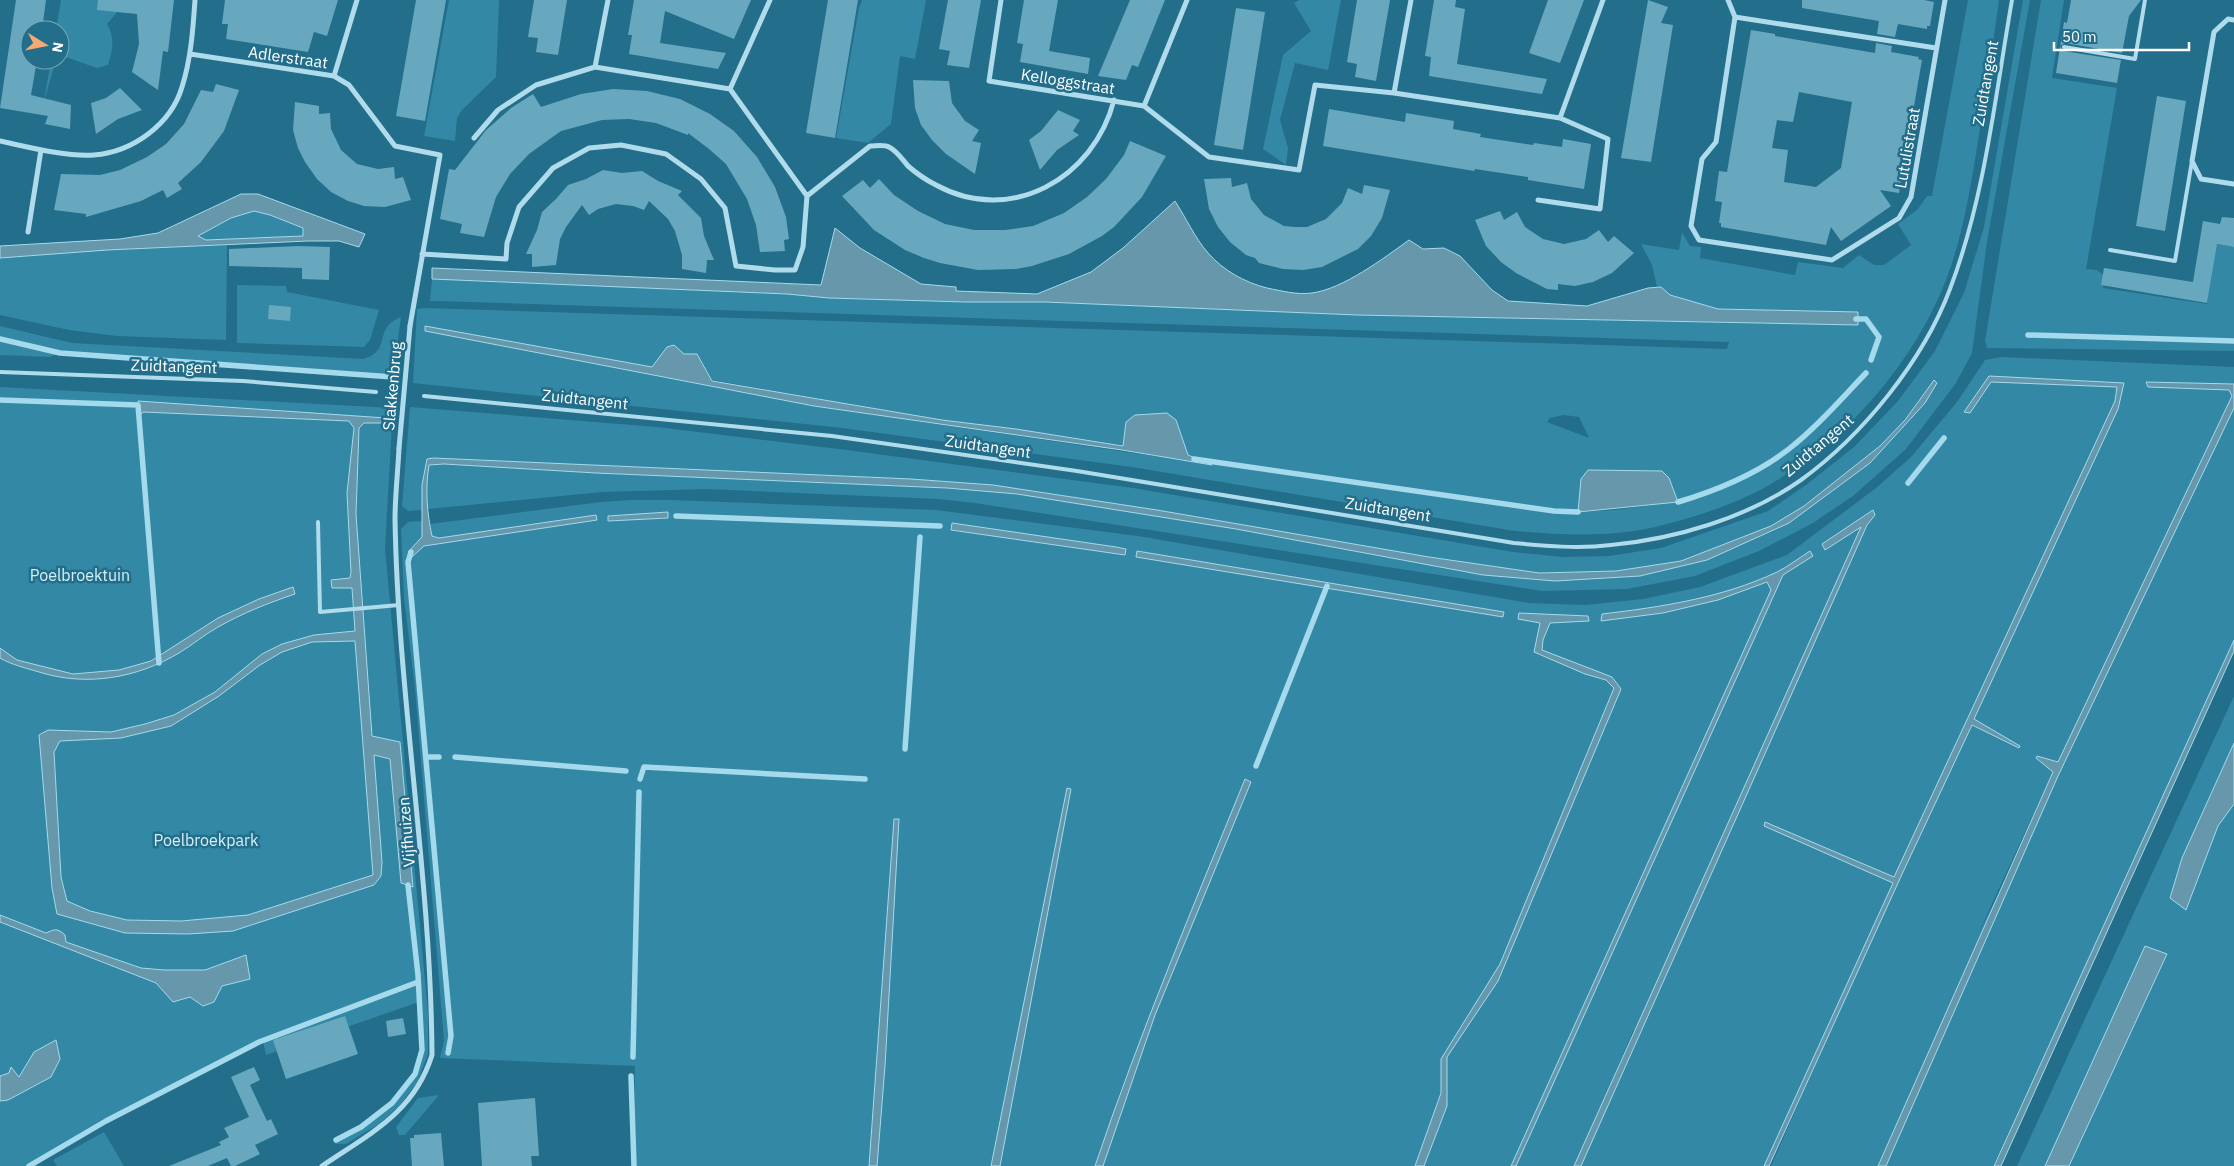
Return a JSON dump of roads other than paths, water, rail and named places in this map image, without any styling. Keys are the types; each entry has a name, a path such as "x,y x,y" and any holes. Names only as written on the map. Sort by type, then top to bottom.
{"street":[{"path":"0,141 41,150 94,155 110,152 140,140 162,122 182,88 190,54 195,0"},
{"name":"Adlerstraat","path":"190,54 334,76 358,0"},
{"path":"595,67 608,0"},
{"path":"730,89 770,0"},
{"name":"Kelloggstraat","path":"1001,0 989,81 1144,106 1209,157 1299,170 1315,85 1394,93"},
{"path":"1144,106 1187,0"},
{"path":"1411,0 1394,93 1560,118 1608,139 1600,210 1538,200"},
{"path":"1560,118 1603,0"},
{"path":"1728,0 1735,17 1936,48"},
{"name":"Lutulistraat","path":"1735,17 1716,142 1702,159 1691,226 1699,240 1832,260 1899,218 1911,197 1945,0"},
{"path":"2231,20 2214,32 2192,161 2201,179 2234,184"},
{"path":"334,76 350,85 395,146 440,155 422,254 506,259 507,243 519,207 553,168 589,148 621,145 666,154 701,179 725,208 736,266 796,270 803,247 808,196 730,89 595,67 536,86 498,110 474,138"},
{"path":"808,196 870,146 883,145 896,152 922,177 953,193 988,200 1023,196 1055,183 1082,161 1103,133 1114,100"},
{"path":"28,232 41,150"},
{"name":"Slakkenbrug","path":"399,448 410,326 422,254"},
{"name":"Vijfhuizen","path":"322,1166 403,1108 427,1072 432,1055 425,904 399,605 395,518 399,448"}],"lane":[{"name":"Zuidtangent","path":"424,396 832,436 1076,471 1514,543 1564,547 1610,546 1655,539 1732,516 1768,499 1801,480 1850,438 1883,402 1913,362 1931,330 1949,291 1974,214 2012,0"},
{"path":"2064,47 2135,60 2145,0"},
{"path":"2110,250 2175,261 2192,161"},
{"name":"Zuidtangent","path":"0,372 243,381 376,392"},
{"path":"318,522 320,612 399,605"}],"waterway":[{"path":"1856,319 1866,319 1879,337 1871,360"},
{"path":"2028,335 2234,341"},
{"path":"0,339 60,353 393,377"},
{"path":"1678,502 1709,492 1739,479 1782,454 1832,410 1866,373"},
{"path":"0,400 138,405 159,663"},
{"path":"1908,483 1944,438"},
{"path":"1194,459 1554,511 1578,512"},
{"path":"676,516 940,526"},
{"path":"905,749 920,537"},
{"path":"411,552 408,562 451,1036 448,1053"},
{"path":"1256,766 1327,586"},
{"path":"426,757 439,757"},
{"path":"455,757 626,771"},
{"path":"640,779 644,767 865,779"},
{"path":"633,1057 639,792"},
{"path":"336,1140 361,1127 392,1103 415,1074 422,1050 418,975 408,885"},
{"path":"29,1166 106,1121 259,1042 418,982"},
{"path":"631,1076 634,1166"}],"park label":[{"name":"Poelbroektuin","path":"80,575"},
{"name":"Poelbroekpark","path":"206,840"}]}
